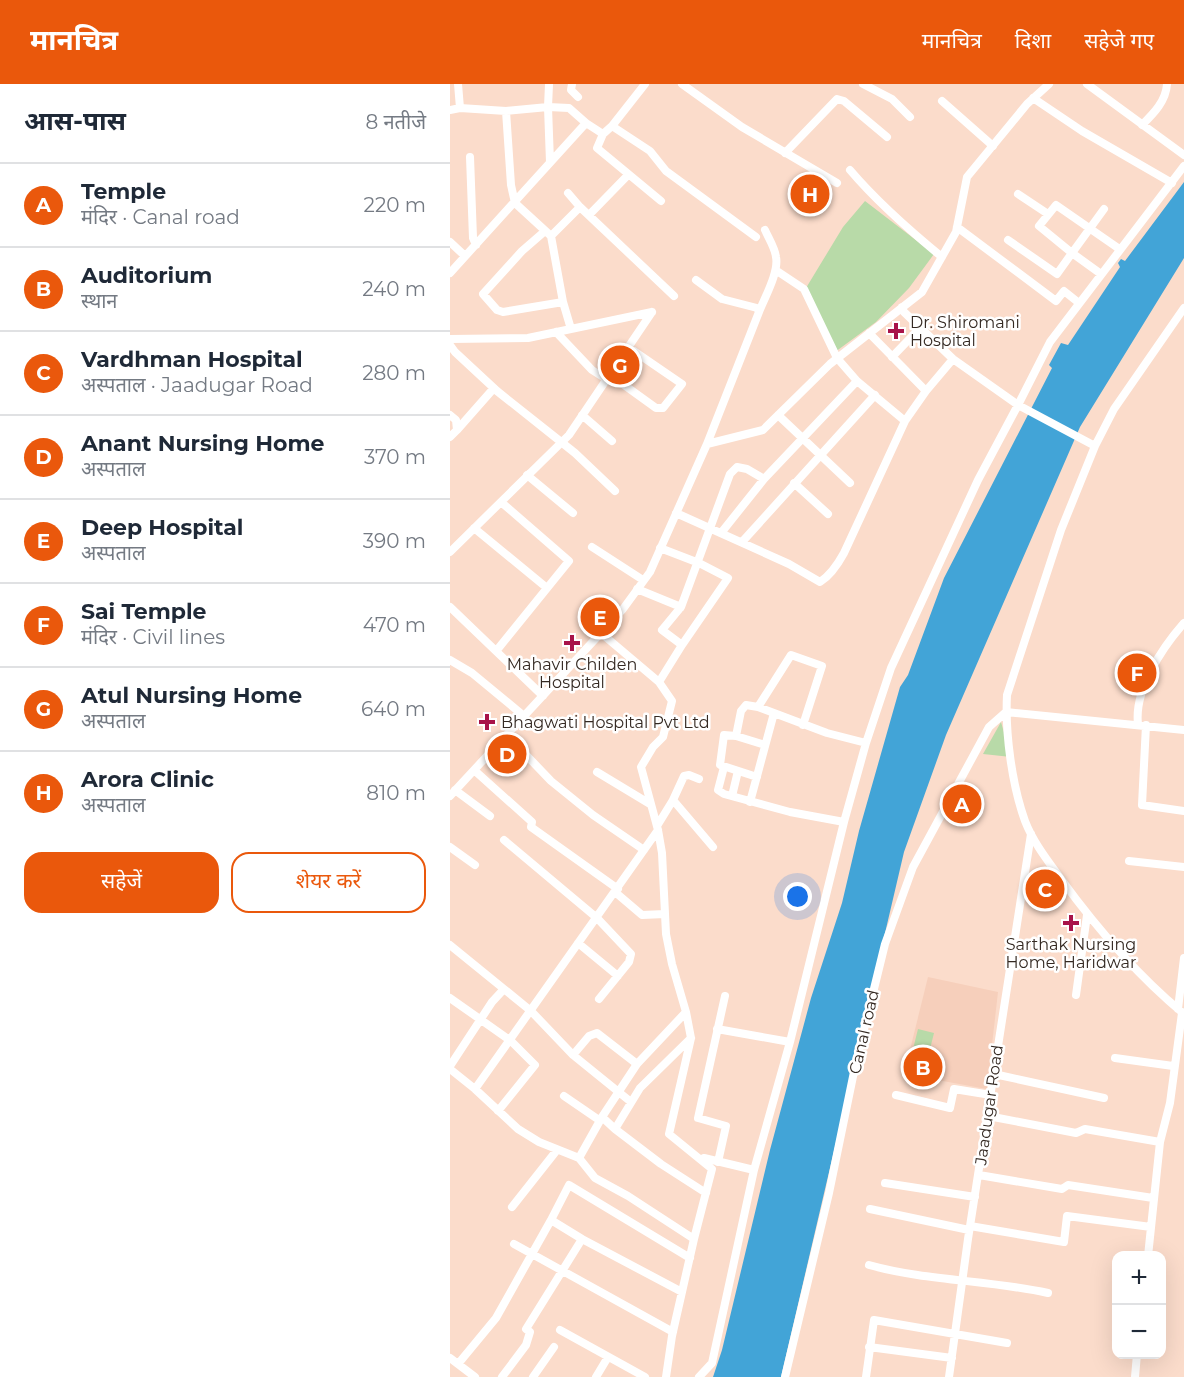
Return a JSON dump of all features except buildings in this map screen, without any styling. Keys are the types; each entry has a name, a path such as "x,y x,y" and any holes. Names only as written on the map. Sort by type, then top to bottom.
{"street":[{"path":"458,84 460,108"},
{"path":"549,84 550,162"},
{"path":"572,84 571,90 578,97"},
{"path":"645,84 603,134 597,148 661,201"},
{"path":"682,84 742,127 837,183"},
{"path":"863,84 892,99 910,117"},
{"path":"707,444 763,430 837,358 922,291 957,227 967,177 1033,98 1049,84"},
{"path":"1086,84 1184,155"},
{"path":"1142,125 1156,111 1167,93 1167,84"},
{"path":"1033,98 1082,131 1172,183"},
{"path":"785,153 837,99 844,101 887,137"},
{"path":"942,101 993,146"},
{"path":"450,110 460,108 506,111 548,107 569,108 603,134"},
{"path":"506,111 511,185 515,203 548,234 571,329"},
{"path":"450,273 586,123"},
{"path":"612,126 650,151 666,171 756,237"},
{"path":"470,157 473,238 476,245"},
{"path":"699,1377 712,1363 754,1170 790,1042 844,822 866,743 891,668 978,480 1050,342 1184,166"},
{"path":"850,170 898,221 942,257"},
{"path":"590,215 628,175"},
{"path":"568,194 674,296"},
{"path":"1018,194 1048,214"},
{"path":"1101,274 1039,226 1056,205 1118,248"},
{"path":"563,302 503,312 497,310 483,294 522,251 548,234 580,207"},
{"path":"1008,240 1057,274 1104,209"},
{"path":"957,227 1056,301 1064,291 1079,303"},
{"path":"490,816 453,793 623,609 643,580 707,444 777,270 776,256 765,230"},
{"path":"450,242 465,256"},
{"path":"777,270 804,289 837,358 856,381 905,421"},
{"path":"696,280 722,299 757,308 759,312"},
{"path":"902,307 904,312 953,359 1018,405 1095,446"},
{"path":"1182,1012 1164,997 1087,915 1044,857 1031,834 1019,802 1011,763 1006,712 1007,695 1061,530 1095,446 1114,409 1184,308"},
{"path":"450,339 528,338 652,312 569,435 450,552"},
{"path":"892,357 921,327"},
{"path":"555,332 592,370 603,377 613,377 656,408 663,408 682,384 628,346"},
{"path":"869,333 926,391"},
{"path":"450,345 494,388 561,442 615,491"},
{"path":"676,513 789,564 820,582 835,568 844,553 905,421 953,359"},
{"path":"721,532 764,479 856,381"},
{"path":"450,437 494,388"},
{"path":"742,543 874,395"},
{"path":"450,415 456,420 457,430"},
{"path":"582,415 612,441"},
{"path":"778,415 850,483"},
{"path":"682,645 662,630 681,607 730,474 736,467 747,469 764,479"},
{"path":"527,475 573,513"},
{"path":"795,483 828,514"},
{"path":"497,650 569,561 501,502"},
{"path":"474,528 547,588"},
{"path":"592,547 643,580"},
{"path":"659,682 728,579 699,563 660,548"},
{"path":"637,589 681,607"},
{"path":"450,607 543,696"},
{"path":"1182,628 1147,677 1137,714 1142,725 1142,805 1184,811"},
{"path":"601,633 659,682 672,701 663,737 649,753 641,767 658,828 662,853 666,934 691,1038 669,1134 712,1169 673,1332 666,1377"},
{"path":"758,707 791,655 822,666 803,725"},
{"path":"450,660 472,673 524,716"},
{"path":"736,736 741,711 746,705 758,707 803,725 866,743"},
{"path":"1006,712 1184,730"},
{"name":"Canal road","path":"785,1377 829,1193 856,1062 890,928 914,867 989,727 1006,712"},
{"path":"750,802 774,713"},
{"path":"507,735 550,781 592,815 644,850"},
{"path":"757,777 720,765 724,735 736,736 765,745"},
{"path":"724,767 718,790 750,802 844,822"},
{"path":"474,770 532,822 531,827 617,891 642,915 665,914"},
{"path":"732,796 738,771"},
{"path":"597,772 650,804"},
{"path":"475,1089 617,891 658,828 684,776 689,775 699,779"},
{"path":"673,800 712,847"},
{"name":"Jaadugar Road","path":"949,1377 1031,834"},
{"path":"504,840 597,918 631,954 629,962 599,999"},
{"path":"450,847 475,865"},
{"path":"1129,861 1184,867"},
{"path":"1076,995 1087,915"},
{"path":"578,943 618,976"},
{"path":"450,945 531,1011 573,1055 631,1102"},
{"path":"1149,1251 1160,1142 1170,1103 1173,1066 1182,1012 1184,958"},
{"path":"504,989 450,1068 518,1129 539,1142 579,1158 595,1178 628,1196 694,1239"},
{"path":"718,1162 726,1125 698,1118 724,996"},
{"path":"450,998 511,1041 535,1065 498,1110"},
{"path":"579,1158 602,1117 637,1064 686,1012"},
{"path":"717,1029 790,1042"},
{"path":"573,1055 590,1036 597,1033 637,1064"},
{"path":"615,1129 640,1088 691,1038"},
{"path":"1114,1058 1173,1066"},
{"path":"994,1074 1104,1098"},
{"path":"896,1095 950,1108 954,1089 991,1095"},
{"path":"564,1096 599,1120 602,1117"},
{"path":"988,1116 1076,1133 1085,1129 1160,1142"},
{"path":"602,1117 641,1150 706,1193"},
{"path":"513,1207 557,1150"},
{"path":"704,1158 754,1170"},
{"path":"979,1175 1062,1189 1068,1185 1153,1198"},
{"path":"885,1183 975,1197"},
{"path":"458,1364 495,1318 533,1254 569,1185 690,1258"},
{"path":"870,1209 970,1228 1064,1242 1067,1216 1151,1227"},
{"path":"551,1220 682,1292"},
{"path":"502,1377 526,1346 530,1332 526,1329 582,1239"},
{"path":"514,1244 673,1332"},
{"path":"869,1265 962,1282 1048,1293"},
{"path":"866,1377 874,1320 1007,1343"},
{"path":"560,1330 645,1377"},
{"path":"533,1377 554,1347"},
{"path":"869,1347 952,1358"},
{"path":"596,1377 608,1356"},
{"path":"450,1358 475,1377"},
{"path":"1135,1377 1137,1359"}],"shaded area":[{"path":"928,977 998,992 987,1089 904,1074"}],"green space":[{"path":"865,201 934,254 909,288 876,322 835,352 806,288 843,227"},
{"path":"1001,722 1011,757 983,754"},
{"path":"918,1029 934,1033 928,1057 912,1053"}],"water":[{"path":"1184,182 1184,258 1080,427 946,735 904,852 781,1377 713,1377 722,1350 770,1150 811,998 842,903 859,831 900,687 908,675 944,578 1052,368 1049,365 1061,343 1068,345 1120,267 1118,263 1121,259 1125,261"}],"place":[{"name":"Arora Clinic","path":"810,194"},
{"name":"Dr. Shiromani Hospital","path":"896,331"},
{"name":"Atul Nursing Home","path":"620,365"},
{"name":"Deep Hospital","path":"600,617"},
{"name":"Mahavir Childen Hospital","path":"572,643"},
{"name":"Sai Temple","path":"1137,673"},
{"name":"Bhagwati Hospital Pvt Ltd","path":"487,722"},
{"name":"Anant Nursing Home","path":"507,754"},
{"name":"Temple","path":"962,804"},
{"name":"Vardhman Hospital","path":"1045,889"},
{"name":"Sarthak Nursing Home, Haridwar","path":"1071,923"},
{"name":"Auditorium","path":"923,1067"}]}
